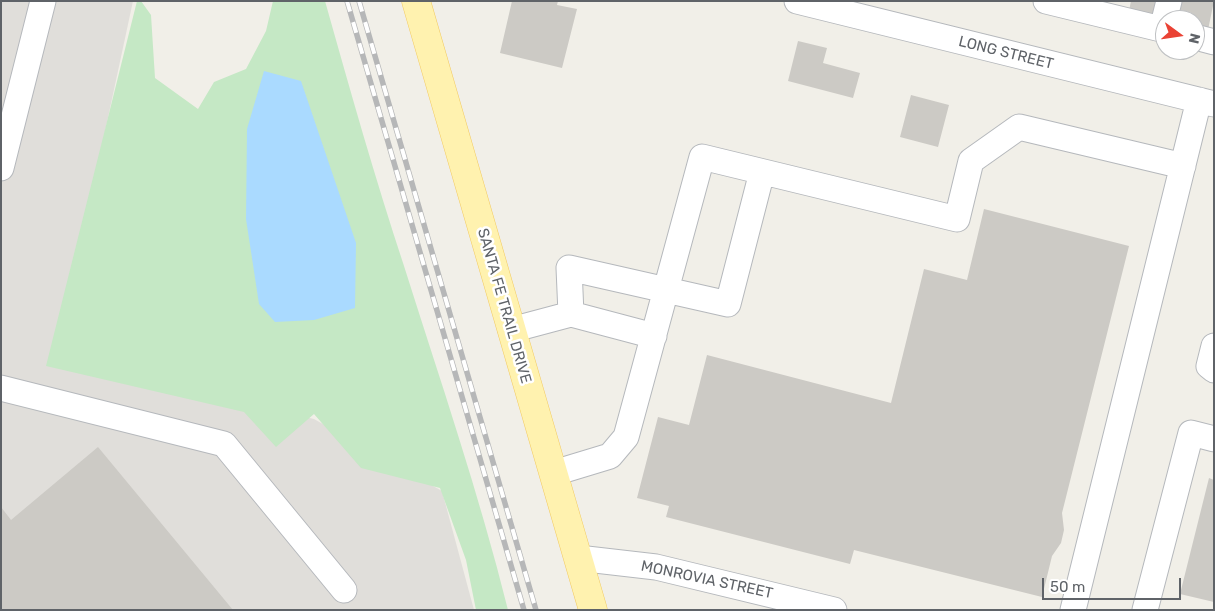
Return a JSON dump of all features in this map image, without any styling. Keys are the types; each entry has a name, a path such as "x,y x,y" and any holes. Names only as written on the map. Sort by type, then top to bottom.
{"main road":[{"name":"SANTA FE TRAIL DRIVE","path":"416,1 593,610"}],"street":[{"path":"1,168 43,1"},
{"name":"LONG STREET","path":"797,1 871,10 1206,102"},
{"path":"1046,1 1118,10 1155,26"},
{"path":"1073,610 1183,166 1206,102"},
{"path":"554,473 610,456 626,437 702,157 957,219 972,161 1019,127 1183,166"},
{"path":"570,314 569,268 728,304 762,172"},
{"path":"511,330 570,314 654,336"},
{"path":"1214,346 1209,366 1214,370"},
{"path":"1,388 224,444 344,590"},
{"path":"1145,610 1191,433 1214,439"},
{"name":"MONROVIA STREET","path":"578,558 656,567 834,610"}],"shaded area":[{"path":"1,1 133,1 56,360 314,419 442,491 474,610 1,610"}],"green space":[{"path":"137,1 141,1 151,15 155,78 198,109 214,82 246,69 266,31 273,1 325,1 383,200 472,480 508,610 476,610 466,560 440,488 361,468 314,414 276,447 244,412 46,366"}],"water":[{"path":"264,71 301,81 356,243 355,308 314,320 275,322 259,304 246,219 247,129"}],"building":[{"path":"512,1 558,1 557,5 577,9 562,68 500,53"},
{"path":"1131,1 1158,1 1155,17 1129,11"},
{"path":"1179,1 1214,1 1208,30 1205,29 1205,10 1177,10"},
{"path":"798,41 827,48 823,63 860,73 853,98 788,81"},
{"path":"911,95 949,105 938,147 900,137"},
{"path":"984,209 1129,246 1062,513 1064,530 1061,543 1052,556 1042,597 854,550 850,564 666,517 669,506 637,498 658,417 689,425 707,355 891,403 924,269 967,280"},
{"path":"98,447 233,610 1,610 1,507 11,520"},
{"path":"1209,478 1214,480 1214,602 1180,594"}],"railway":[{"path":"347,1 524,610"},
{"path":"359,1 536,610"}]}
